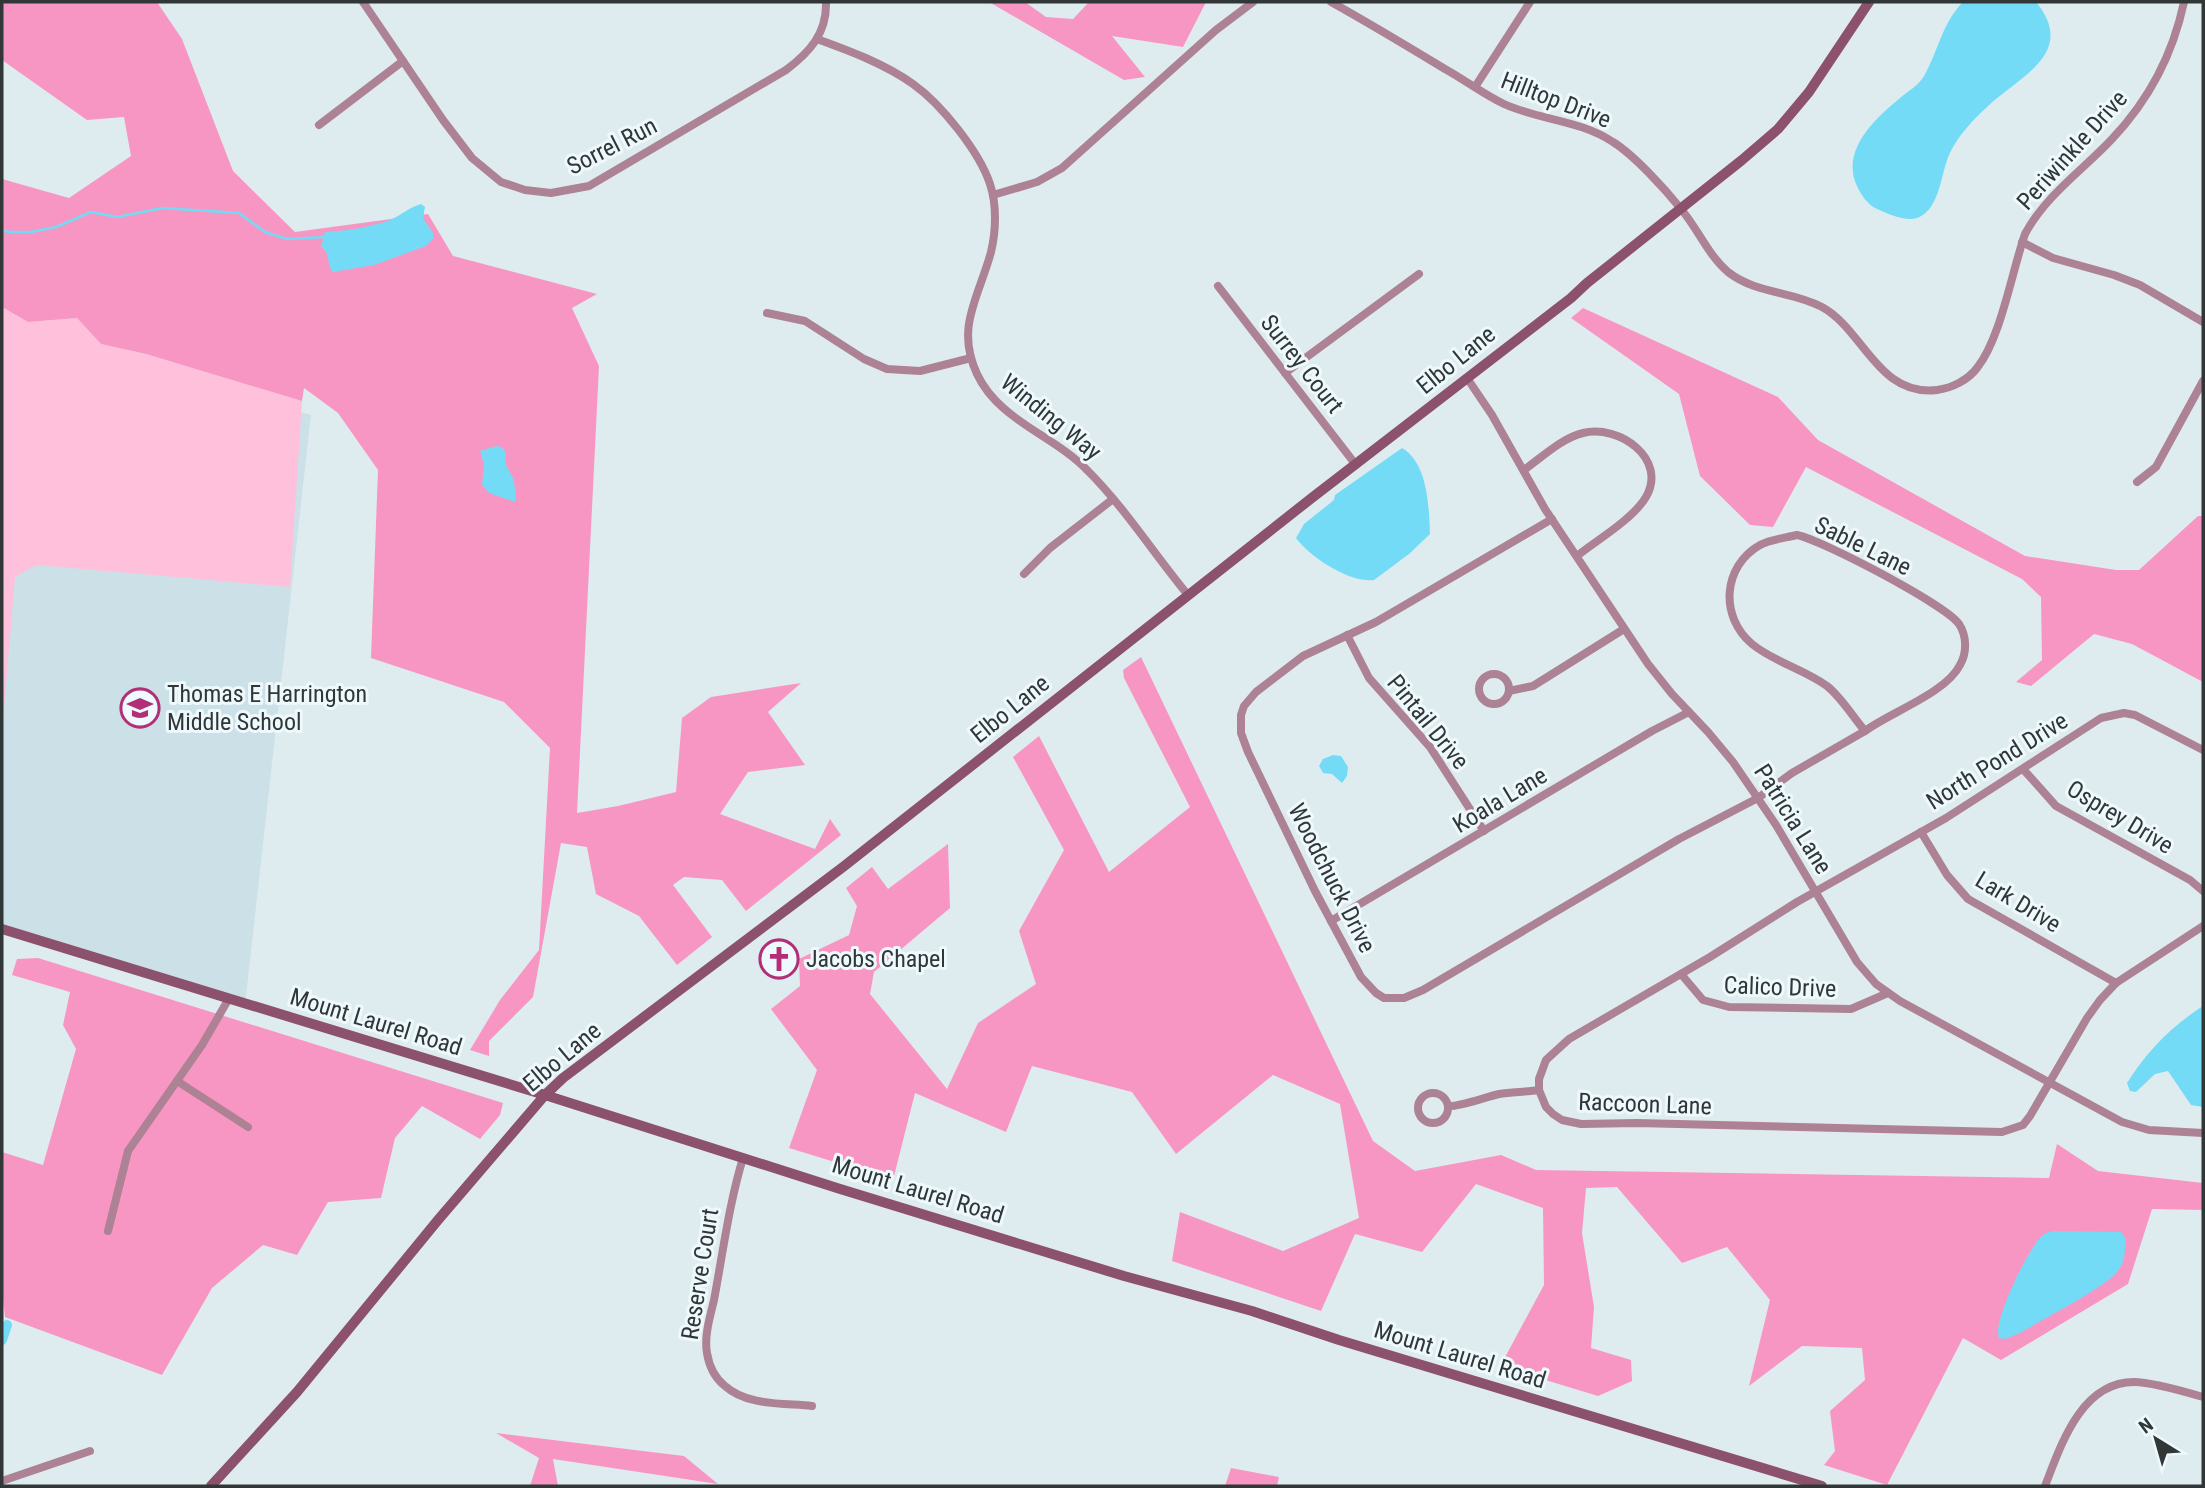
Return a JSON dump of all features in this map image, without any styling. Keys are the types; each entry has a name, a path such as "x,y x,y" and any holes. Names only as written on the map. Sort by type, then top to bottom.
{"street":[{"name":"Sorrel Run","path":"363,2 449,129 480,167 513,187 551,193 576,190 600,180 786,69 806,54 817,39 825,21 826,2"},
{"path":"993,195 1037,182 1062,168 1216,30 1253,2"},
{"name":"Hilltop Drive","path":"1331,2 1506,105 1604,136 1625,150 1681,209"},
{"path":"1475,87 1530,2"},
{"name":"Elbo Lane","path":"211,1486 267,1427 373,1302 438,1220 545,1095 563,1078 881,837 1681,209 1778,129 1809,92 1869,2"},
{"name":"Periwinkle Drive","path":"1681,209 1713,255 1730,273 1753,286 1808,301 1833,314 1882,371 1901,384 1936,390 1958,383 1977,368 1984,358 1997,326 2022,242 2040,210 2111,140 2152,87 2165,64 2184,2"},
{"name":"Winding Way","path":"817,39 883,66 912,83 951,120 989,181 993,195 993,241 968,324 971,358 984,386 1002,408 1077,460 1113,499 1188,595"},
{"path":"319,125 403,61"},
{"path":"2022,242 2053,258 2140,285 2203,322"},
{"path":"1285,373 1419,274"},
{"name":"Surrey Court","path":"1217,286 1356,464"},
{"path":"767,313 805,321 864,359 887,369 920,371 971,358"},
{"name":"Patricia Lane","path":"1466,378 1552,519 1624,629 1655,674 1725,751 1758,798 1857,962 1876,984 2109,1116 2136,1127 2163,1132 2203,1133"},
{"path":"2137,482 2157,467 2203,381"},
{"path":"1524,470 1572,436 1588,431 1625,440 1648,460 1653,481 1639,508 1577,556"},
{"path":"1024,574 1050,548 1113,499"},
{"name":"Woodchuck Drive","path":"1552,519 1409,603 1303,656 1263,685 1244,706 1240,723 1248,752 1331,921 1368,986 1384,998 1404,998 1432,985 1679,839 1758,798"},
{"name":"Sable Lane","path":"1758,798 1791,773 1865,731 1933,691 1952,677 1964,656 1964,634 1959,624 1942,609 1807,537 1797,535 1766,541 1742,559 1730,586 1729,605 1736,625 1757,648 1829,688 1865,731"},
{"path":"1509,691 1533,686 1624,629"},
{"name":"Pintail Drive","path":"1347,635 1369,678 1430,747 1484,831"},
{"name":"Koala Lane","path":"1331,921 1689,712"},
{"name":"North Pond Drive","path":"1816,892 1921,832 2101,718 2124,713 2145,719 2203,750"},
{"name":"Osprey Drive","path":"2023,769 2056,806 2190,880 2203,891"},
{"name":"Lark Drive","path":"1921,832 1947,876 1968,899 2116,983"},
{"path":"1448,1106 1455,1107 1464,1102 1501,1094 1539,1090 1539,1079 1546,1060 1560,1046 1816,892"},
{"path":"2050,1083 2087,1018 2116,983 2203,926"},
{"name":"Mount Laurel Road","path":"2,929 1124,1276 1252,1311 1331,1338 1822,1486"},
{"name":"Calico Drive","path":"1681,974 1703,1000 1729,1007 1851,1009 1888,993"},
{"path":"108,1231 128,1151 202,1045 228,1000"},
{"path":"177,1081 248,1127"},
{"name":"Raccoon Lane","path":"1539,1090 1546,1107 1553,1114 1562,1120 1581,1124 2002,1132 2022,1125 2038,1107 2050,1083"},
{"name":"Reserve Court","path":"743,1158 733,1193 706,1339 708,1357 720,1381 738,1395 812,1406"},
{"path":"2045,1486 2081,1409 2104,1390 2133,1382 2203,1397"},
{"path":"2,1481 90,1451"}],"shaded area":[{"path":"2,2 157,2 182,39 233,171 295,232 428,214 453,256 597,294 572,308 599,366 577,813 676,792 682,718 711,697 801,683 768,712 805,765 748,772 720,814 815,849 830,819 841,835 746,911 722,880 684,877 673,885 712,937 677,965 639,916 596,894 587,847 561,843 533,997 489,1041 489,1056 470,1050 500,1000 539,950 550,748 504,702 371,658 378,470 338,413 304,388 302,401 146,354 101,344 77,318 28,322 2,307 2,179 69,198 131,156 124,117 87,120 2,60"},
{"path":"989,2 1025,2 1046,17 1073,19 1089,2 1206,2 1183,47 1112,36 1145,77 1124,80"},
{"path":"2,307 28,322 77,318 101,344 146,354 302,401 290,587 36,565 15,577 2,732"},
{"name":"Thomas E Harrington Middle School","path":"2,308 39,336 311,415 245,1005 2,929"},
{"path":"1583,308 1778,397 1818,440 2025,556 2116,570 2139,570 2198,516 2203,516 2203,682 2132,644 2094,634 2031,686 2016,682 2042,660 2041,597 2022,579 1806,467 1773,527 1750,525 1700,476 1679,394 1571,318"},
{"path":"1141,657 1373,1141 1415,1171 1501,1155 1536,1170 2049,1178 2057,1144 2098,1171 2203,1183 2203,1210 2152,1209 2128,1284 2001,1360 1963,1338 1887,1485 1824,1465 1835,1451 1830,1411 1865,1380 1862,1348 1802,1346 1749,1386 1770,1300 1727,1247 1682,1263 1617,1187 1586,1188 1582,1233 1594,1307 1591,1348 1631,1360 1632,1381 1598,1396 1509,1369 1504,1359 1544,1285 1543,1208 1476,1184 1422,1252 1355,1234 1321,1311 1172,1261 1180,1212 1283,1251 1359,1218 1340,1104 1273,1075 1176,1154 1132,1092 1032,1066 1006,1132 915,1093 893,1180 789,1148 817,1070 771,1009 800,986 799,959 849,935 857,906 846,888 872,867 888,889 948,844 950,908 874,972 870,994 947,1089 978,1023 1036,984 1019,931 1064,850 1013,757 1039,736 1109,872 1190,807 1124,678 1123,670"},
{"path":"38,958 503,1103 500,1115 480,1139 422,1106 395,1138 381,1198 328,1202 297,1255 263,1245 212,1288 162,1375 5,1317 2,1288 2,1152 43,1165 76,1049 63,1025 70,992 12,975 17,959"},
{"path":"496,1433 684,1456 718,1484 553,1459 558,1486 530,1486 539,1458"},
{"path":"1231,1468 1279,1477 1277,1486 1225,1486"}],"water":[{"path":"1963,2 2036,2 2047,20 2051,36 2047,50 2026,75 1986,108 1959,138 1948,157 1936,197 1925,213 1913,219 1897,217 1874,207 1861,193 1853,173 1853,160 1871,125 1922,80 1950,19"},
{"path":"421,204 425,207 423,218 433,233 433,239 426,246 374,265 333,272 326,252 321,247 325,232 381,223"},
{"path":"496,446 505,451 506,465 513,478 516,493 515,502 489,493 482,485 484,464 480,451"},
{"path":"1402,448 1411,455 1422,475 1428,499 1430,534 1409,554 1374,580 1364,580 1342,573 1302,545 1296,538 1304,524 1334,500 1335,495"},
{"path":"1333,755 1341,756 1348,767 1347,776 1342,783 1332,774 1323,773 1319,766 1323,759"},
{"path":"2203,1006 2203,1107 2191,1105 2168,1071 2155,1074 2136,1092 2130,1091 2127,1083 2152,1050 2181,1022"},
{"path":"2054,1231 2121,1232 2126,1239 2124,1256 2118,1271 2100,1286 2020,1333 2005,1339 1999,1338 1998,1330 2005,1303 2019,1272 2040,1238"}],"waterway":[{"path":"2,230 31,232 56,227 91,212 117,217 163,208 239,213 265,232 287,239 325,237"},
{"path":"2,1340 7,1325"}],"place":[{"name":"Thomas E Harrington Middle School","path":"140,708"},
{"name":"Jacobs Chapel","path":"779,959"}]}
